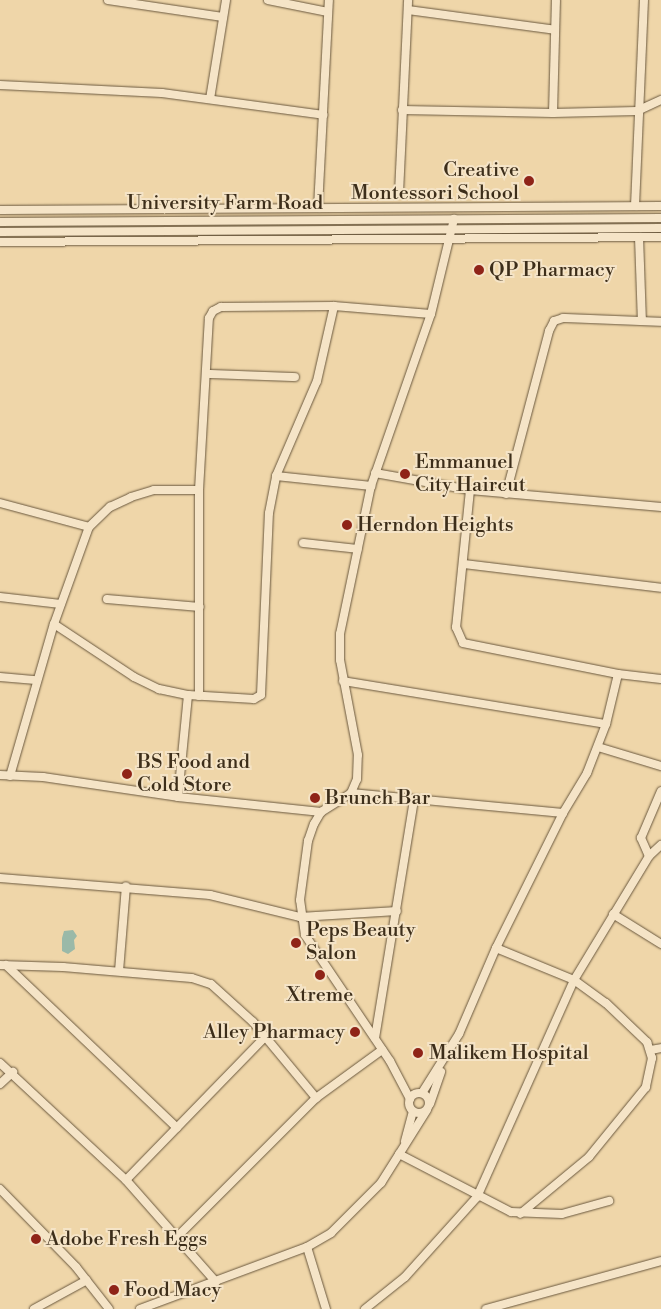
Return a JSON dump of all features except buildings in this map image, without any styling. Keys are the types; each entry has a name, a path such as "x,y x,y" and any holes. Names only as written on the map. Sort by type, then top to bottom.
{"street":[{"path":"108,0 223,17"},
{"path":"210,99 226,0"},
{"path":"268,0 328,12"},
{"path":"318,208 329,0"},
{"path":"399,193 408,0"},
{"path":"553,113 556,0"},
{"path":"635,206 637,111 644,0"},
{"path":"408,10 555,30"},
{"path":"0,85 162,93 324,114"},
{"path":"402,110 553,113 637,111 661,100"},
{"path":"0,210 661,206"},
{"name":"University Farm Road","path":"0,222 661,218"},
{"path":"350,793 358,763 343,681 340,634 371,486 431,314 454,219"},
{"name":"University Farm Road","path":"0,232 661,228"},
{"path":"639,237 642,321"},
{"path":"0,242 661,237"},
{"path":"199,696 199,490 208,374 209,318 213,311 221,307 334,306 431,314"},
{"path":"54,624 134,677 160,689 199,696 254,699 261,695 269,513 276,476 317,381 334,306"},
{"path":"506,494 548,331 554,321 563,318 661,322"},
{"path":"208,374 295,376"},
{"path":"375,473 470,490 661,507"},
{"path":"276,476 371,486"},
{"path":"10,776 36,680 89,528 110,507 131,497 154,490 199,490"},
{"path":"470,490 457,635 464,643 618,674 661,679"},
{"path":"0,506 89,528"},
{"path":"303,543 358,549"},
{"path":"464,564 661,588"},
{"path":"0,597 61,604"},
{"path":"107,599 200,607"},
{"path":"140,1309 307,1247 331,1233 362,1205 381,1183 428,1108 446,1058 496,948 598,747 606,724 618,674"},
{"path":"0,677 36,680"},
{"path":"343,681 606,724"},
{"path":"178,797 188,695"},
{"path":"598,747 661,766"},
{"path":"0,775 43,777 178,797 321,812"},
{"path":"649,856 641,838 661,791"},
{"path":"401,1151 413,1112 410,1099 399,1076 375,1038 305,935 300,916 308,841 321,812 350,793 563,813"},
{"path":"375,1038 398,911 414,800"},
{"path":"365,1309 405,1278 477,1196 574,980 612,914 649,856 661,845"},
{"path":"0,878 126,886 210,895 300,916 398,911"},
{"path":"119,971 126,886"},
{"path":"612,914 661,944"},
{"path":"496,948 574,980 606,1003 647,1042 651,1050 650,1076 646,1087 573,1173 520,1214"},
{"path":"3,965 119,971 192,978 211,984 224,993 265,1037 316,1098"},
{"path":"3,965 177,1128"},
{"path":"126,1180 265,1037"},
{"path":"651,1050 661,1048"},
{"path":"177,1237 316,1098 382,1050"},
{"path":"410,1099 420,1093 446,1058"},
{"path":"0,1063 12,1072 126,1180 216,1282"},
{"path":"0,1084 12,1072"},
{"path":"399,1076 426,1096 428,1108"},
{"path":"413,1112 418,1114 428,1108"},
{"path":"401,1151 477,1196 520,1214 562,1214 609,1201"},
{"path":"0,1189 87,1280 110,1309"},
{"path":"307,1247 326,1309"},
{"path":"486,1309 661,1261"},
{"path":"34,1309 87,1280"}],"shaded area":[{"path":"73,930 77,936 74,940 75,949 68,954 62,951 62,938 64,931"}],"place":[{"name":"Creative Montessori School","path":"529,181"},
{"name":"QP Pharmacy","path":"479,270"},
{"name":"Emmanuel City Haircut","path":"405,474"},
{"name":"Herndon Heights","path":"347,525"},
{"name":"BS Food and Cold Store","path":"127,774"},
{"name":"Brunch Bar","path":"315,798"},
{"name":"Peps Beauty Salon","path":"296,943"},
{"name":"Xtreme","path":"320,975"},
{"name":"Alley Pharmacy","path":"355,1032"},
{"name":"Malikem Hospital","path":"418,1053"},
{"name":"Adobe Fresh Eggs","path":"36,1239"},
{"name":"Food Macy","path":"114,1290"}]}
